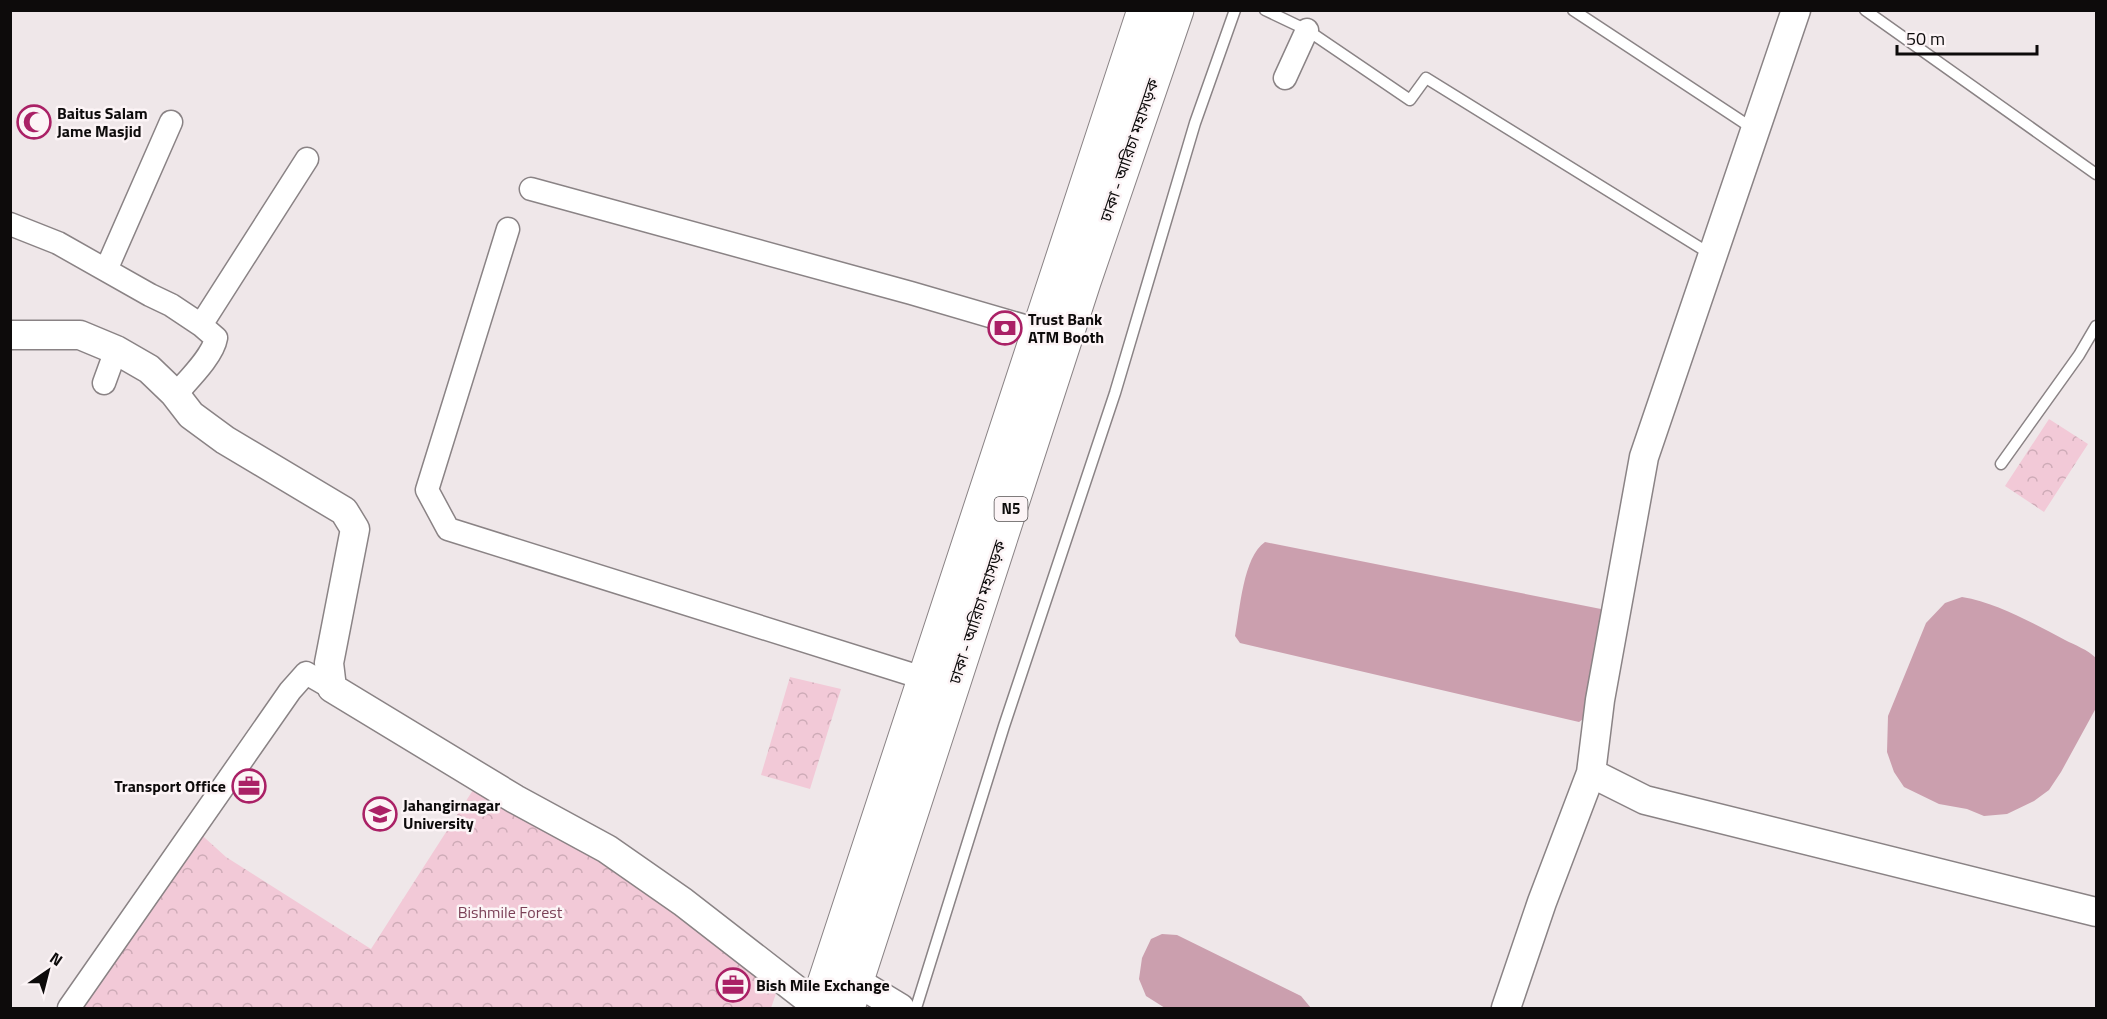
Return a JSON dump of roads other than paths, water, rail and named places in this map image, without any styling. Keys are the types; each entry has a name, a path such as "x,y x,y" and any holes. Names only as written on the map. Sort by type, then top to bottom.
{"highway":[{"name":"ঢাকা - আরিচা মহাসড়ক","path":"834,1001 923,678 1144,10"},
{"name":"ঢাকা - আরিচা মহাসড়ক","path":"834,1001 1177,10"}],"street":[{"path":"1506,1008 1542,902 1591,773 1600,700 1644,458 1796,10"},
{"path":"1285,78 1307,30"},
{"path":"105,270 171,122"},
{"path":"201,325 307,159"},
{"path":"531,189 1038,330"},
{"path":"10,224 58,243 171,305 216,338 198,367 176,394"},
{"path":"508,229 427,490 448,529 923,678"},
{"path":"10,335 80,334 116,350 149,369 176,394 190,415 225,440 344,512 355,529 329,663 332,688"},
{"path":"104,383 116,350"},
{"path":"69,1008 290,691 306,673 514,799 607,849 834,1001 900,1008"},
{"path":"1591,773 1645,800 2097,912"}],"lane":[{"path":"916,1008 1004,726 1116,393 1195,123 1235,10"},
{"path":"1265,10 1307,30 1410,100 1426,78 1713,255"},
{"path":"1573,10 1755,131"},
{"path":"1865,10 2097,174"},
{"path":"2001,464 2097,326"}],"place":[{"name":"Baitus Salam Jame Masjid","path":"34,122"},
{"name":"Trust Bank ATM Booth","path":"1005,328"},
{"name":"Transport Office","path":"249,786"},
{"name":"Jahangirnagar University","path":"380,814"},
{"name":"Bish Mile Exchange","path":"733,985"}],"park label":[{"name":"Bishmile Forest","path":"510,912"}]}
